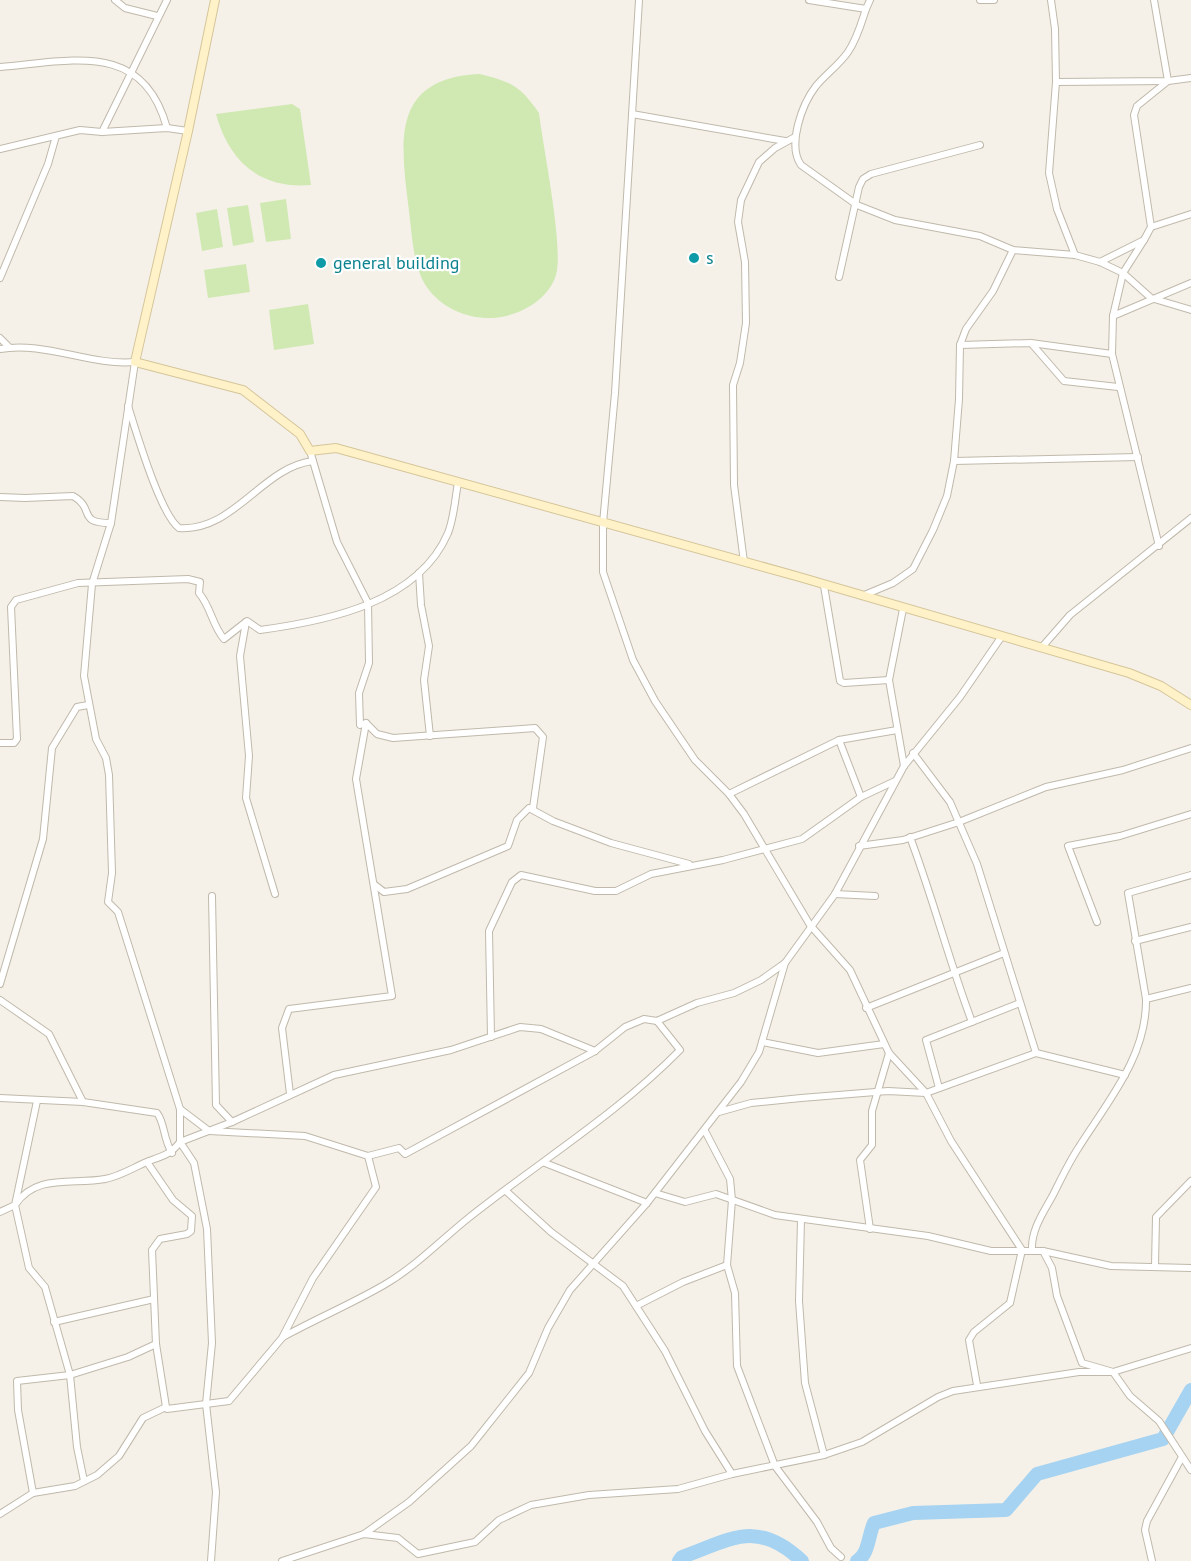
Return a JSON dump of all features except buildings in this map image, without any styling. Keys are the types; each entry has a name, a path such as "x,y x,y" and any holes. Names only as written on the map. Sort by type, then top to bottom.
{"street":[{"path":"114,0 124,8 157,16"},
{"path":"102,132 157,16 167,0"},
{"path":"211,1561 216,1492 207,1404 212,1343 207,1229 194,1163 180,1142 180,1109 118,912 108,902 112,873 109,775 106,758 96,739 84,676 92,584 111,523 135,362 188,131 215,0"},
{"path":"639,0 615,393 603,523 603,572 633,660 655,701 695,760 729,794 810,925 850,970 889,1053 926,1093 951,1141 1022,1250 1010,1303 974,1332 969,1340 977,1385"},
{"path":"809,0 867,9"},
{"path":"870,0 856,40 847,54 815,87 795,137 796,156 801,165 857,205 895,220 980,236 1013,250 1075,255 1100,262 1123,273 1150,298 1191,310"},
{"path":"980,0 994,0"},
{"path":"1051,0 1055,29 1056,82 1049,173 1057,209 1075,255"},
{"path":"1154,0 1168,81"},
{"path":"0,67 100,62 132,71 158,100 167,128"},
{"path":"1056,82 1168,81 1191,78"},
{"path":"1159,546 1138,457 1118,387 1112,354 1113,316 1123,273 1151,227 1134,115 1137,106 1168,81"},
{"path":"632,114 785,141"},
{"path":"0,149 71,131 102,132 167,128 188,131"},
{"path":"0,278 44,173 56,136"},
{"path":"744,562 734,485 733,385 740,363 746,323 745,262 738,222 741,200 759,162 785,141 795,137"},
{"path":"839,277 863,179 871,174 980,145"},
{"path":"1151,227 1191,214"},
{"path":"1100,262 1144,240"},
{"path":"861,597 893,583 913,569 947,496 954,461 960,345 966,329 993,291 1013,250"},
{"path":"1113,316 1150,298 1191,283"},
{"path":"0,338 9,347"},
{"path":"960,345 1031,343 1112,354"},
{"path":"1031,343 1064,381 1118,387"},
{"path":"0,349 29,348 116,363 135,362 243,390 300,434 310,451 337,542 368,603 369,663 359,693 358,707 360,724 366,723"},
{"path":"128,403 141,451 169,514 179,528 191,529 231,513 254,491 300,463 313,461"},
{"path":"310,451 336,448 1042,647 1149,680 1191,705"},
{"path":"954,461 1138,457"},
{"path":"247,621 260,630 289,626 336,615 391,593 420,573 449,531 458,483"},
{"path":"0,497 73,496 84,505 90,520 95,523 111,523"},
{"path":"1042,647 1070,615 1159,546 1191,518"},
{"path":"420,573 421,605 429,646 424,680 430,736"},
{"path":"0,743 14,743 17,739 12,644 13,603 16,600 78,583 188,579 200,582 199,593 214,627 224,639 247,621"},
{"path":"824,586 840,681 843,683 889,680"},
{"path":"903,609 889,680 904,766"},
{"path":"247,621 240,656 249,756 246,798 275,894"},
{"path":"282,1561 364,1534 409,1502 471,1446 529,1373 548,1329 570,1290 648,1203 705,1131 750,1068 762,1042 785,963 810,925 835,894 904,766 960,697 1002,636"},
{"path":"0,984 43,839 52,748 77,707 88,705"},
{"path":"366,723 377,734 388,737 538,730 543,741 532,808"},
{"path":"290,1094 282,1028 289,1009 392,996 356,779 366,723"},
{"path":"729,794 839,740 897,730"},
{"path":"839,740 861,797"},
{"path":"859,846 910,837 959,822 1046,787 1123,770 1191,748"},
{"path":"914,753 938,783 959,822 977,864 1036,1053"},
{"path":"491,1037 489,931 512,882 521,875 607,892 624,888 651,874 723,860 810,836 861,797 895,781"},
{"path":"374,884 384,892 398,892 508,846 517,820 526,809 532,808 553,821 611,843 692,865"},
{"path":"1097,922 1067,849 1069,845 1120,836 1191,814"},
{"path":"910,837 925,875 953,972 972,1022"},
{"path":"1032,1250 1033,1233 1071,1160 1125,1075 1145,1029 1146,999 1128,893 1191,875"},
{"path":"835,894 875,896"},
{"path":"212,896 216,1105 232,1122"},
{"path":"1135,941 1191,927"},
{"path":"866,1008 1004,953"},
{"path":"180,1109 209,1131 305,1136 368,1156 390,1148 399,1148 405,1154 595,1051 625,1027 644,1020 657,1021 697,1003 734,993 761,980 785,963"},
{"path":"1146,999 1191,988"},
{"path":"0,1000 49,1034 83,1102"},
{"path":"939,1088 926,1040 1020,1004"},
{"path":"282,1338 384,1285 417,1263 466,1220 545,1163 636,1091 680,1050 657,1021"},
{"path":"0,1212 15,1205 28,1191 47,1182 104,1179 172,1153 180,1142 232,1122 290,1094 351,1069 411,1060 530,1026 595,1051"},
{"path":"762,1042 818,1053 884,1044"},
{"path":"870,1229 860,1160 872,1145 872,1111 889,1053"},
{"path":"719,1112 751,1102 888,1091 926,1093 1036,1053 1125,1075"},
{"path":"0,1098 83,1102 157,1113 161,1120 164,1140 172,1153"},
{"path":"37,1101 15,1205 29,1268 45,1287 70,1375 77,1447 84,1481"},
{"path":"705,1131 730,1179 732,1200 727,1265 734,1281 737,1366 775,1466 818,1522 831,1548 841,1557"},
{"path":"0,1514 33,1493 75,1486 97,1475 119,1456 143,1418 166,1407 167,1409 229,1401 282,1338 313,1278 375,1187 368,1156"},
{"path":"147,1162 173,1200 192,1216 190,1231 187,1234 160,1239 152,1250 156,1344 166,1407"},
{"path":"545,1163 648,1203"},
{"path":"1155,1266 1156,1217 1191,1181"},
{"path":"506,1191 551,1232 623,1286 665,1351 705,1431 732,1474"},
{"path":"655,1192 685,1202 716,1194 801,1220 928,1236 991,1251 1032,1250 1097,1264 1191,1268"},
{"path":"801,1220 799,1301 805,1383 824,1455"},
{"path":"1043,1251 1052,1268 1057,1296 1082,1363 1113,1372 1130,1396 1159,1421 1191,1470"},
{"path":"636,1306 683,1282 727,1265"},
{"path":"54,1322 154,1299"},
{"path":"33,1493 15,1383 20,1380 70,1375 128,1357 156,1344"},
{"path":"364,1534 392,1536 418,1554 428,1554 475,1542 499,1520 531,1505 589,1495 678,1490 732,1474 824,1455 862,1442 938,1397 977,1385 1079,1372 1113,1372 1191,1348"},
{"path":"1152,1561 1145,1526 1182,1457"}],"green space":[{"path":"480,74 514,86 539,113 552,197 558,262 552,284 539,300 511,315 492,318 473,317 455,311 432,294 426,286 418,269 414,250 404,162 407,119 415,101 429,88 450,78"},
{"path":"292,104 300,109 311,185 276,182 249,169 229,146 216,114"},
{"path":"286,199 291,239 266,242 260,203"},
{"path":"248,205 254,242 233,246 227,208"},
{"path":"217,209 223,247 202,251 196,213"},
{"path":"246,264 250,292 208,298 204,270"},
{"path":"308,304 314,344 274,350 269,310"}],"waterway":[{"path":"857,1561 864,1554 874,1523 913,1513 1006,1510 1037,1474 1163,1439 1191,1390"},
{"path":"679,1561 682,1557 744,1536 771,1540 802,1561"}],"place":[{"name":"s","path":"694,258"},
{"name":"general building","path":"321,263"}]}
